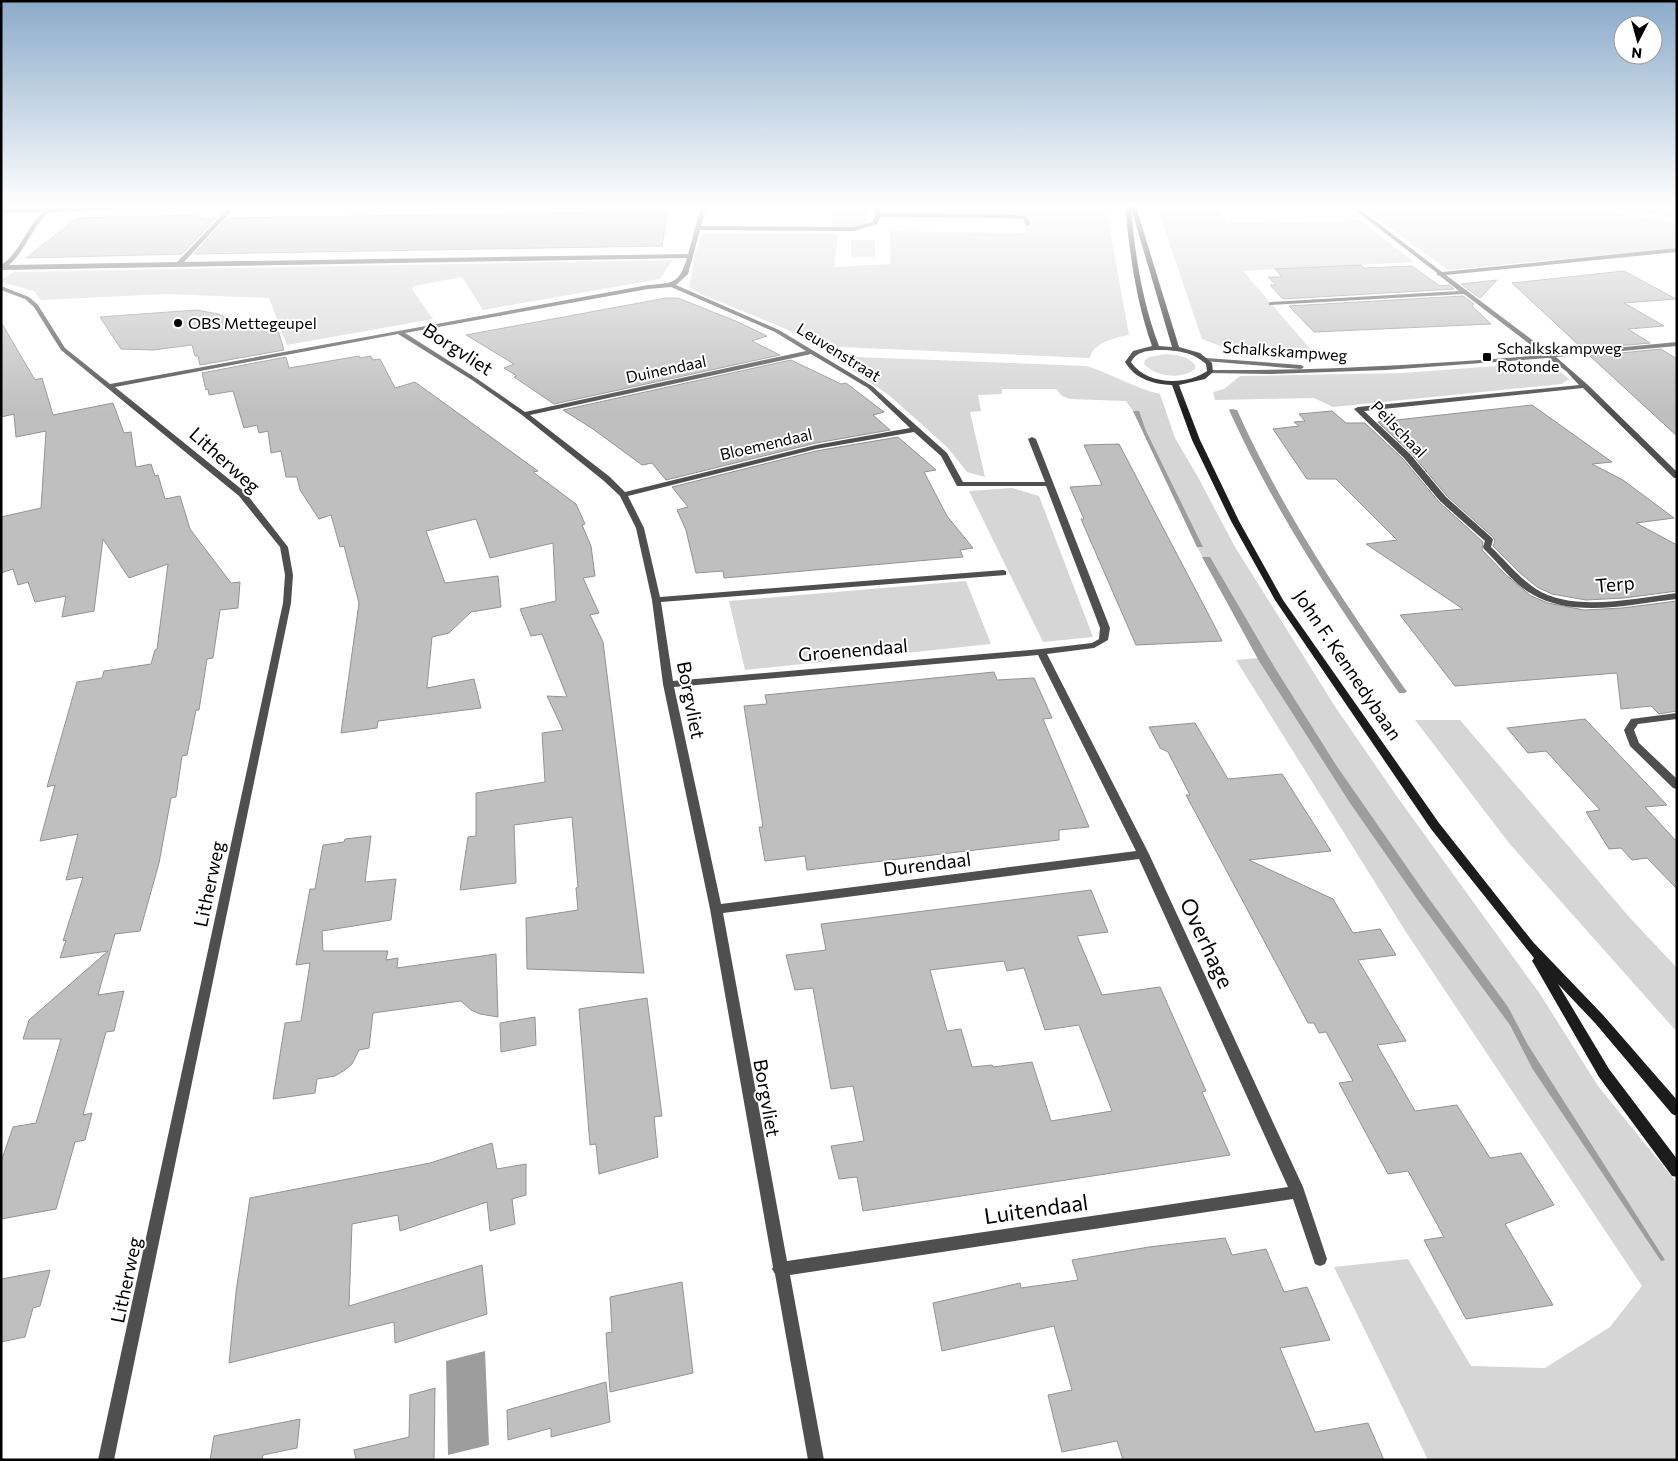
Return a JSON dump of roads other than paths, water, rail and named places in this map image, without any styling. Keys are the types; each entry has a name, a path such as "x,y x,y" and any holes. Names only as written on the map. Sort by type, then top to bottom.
{"main road":[{"path":"1137,275 1151,335 1156,348"},
{"path":"1153,275 1176,349"},
{"path":"1156,348 1176,349 1198,355 1206,360 1211,366 1210,372 1198,380 1175,383 1145,377 1128,365 1129,358 1134,353 1156,348"},
{"name":"John F. Kennedybaan","path":"1175,383 1196,440 1235,521 1280,600 1435,826 1529,945 1599,1019 1677,1110"},
{"name":"John F. Kennedybaan","path":"1529,945 1604,1073 1677,1171"}],"street":[{"path":"672,285 684,275"},
{"path":"1441,275 1552,357 1586,386 1677,476"},
{"name":"Borgvliet","path":"399,332 648,287 672,285"},
{"name":"Leuvenstraat","path":"672,285 682,292 777,331 870,387 944,455 960,484 1049,484"},
{"name":"Litherweg","path":"1,288 27,298 36,306 63,349 242,494 284,547 289,575 287,602 106,1460"},
{"path":"1271,304 1464,292"},
{"path":"111,386 399,332"},
{"name":"Borgvliet","path":"399,332 524,414 607,478 623,494 640,528 656,600 668,684 716,909 816,1460"},
{"name":"Schalkskampweg","path":"1210,372 1321,373 1420,368 1677,344"},
{"name":"Duinendaal","path":"524,414 813,352"},
{"name":"Schalkskampweg","path":"1206,360 1362,370"},
{"name":"Peilschaal","path":"1556,602 1534,592 1487,547 1489,540 1442,499 1407,456 1358,409 1586,386"},
{"name":"Bloemendaal","path":"623,494 816,446 917,429"},
{"path":"1032,439 1105,628 1103,640 1094,645 1041,652"},
{"path":"1662,462 1677,462"},
{"path":"656,600 1004,573"},
{"name":"Terp","path":"1556,602 1583,605 1677,596"},
{"name":"Groenendaal","path":"668,684 1041,652"},
{"name":"Overhage","path":"1041,652 1143,854 1298,1192 1320,1259"},
{"path":"1677,716 1635,721 1629,730 1634,744 1677,785"},
{"name":"Durendaal","path":"716,909 1143,854"},
{"name":"Luitendaal","path":"780,1269 1298,1192"}],"waterway":[{"path":"1233,410 1250,448 1288,520 1332,589 1402,691"}],"place":[{"name":"OBS Mettegeupel","path":"178,323"},
{"name":"Schalkskampweg Rotonde","path":"1487,357"}]}
